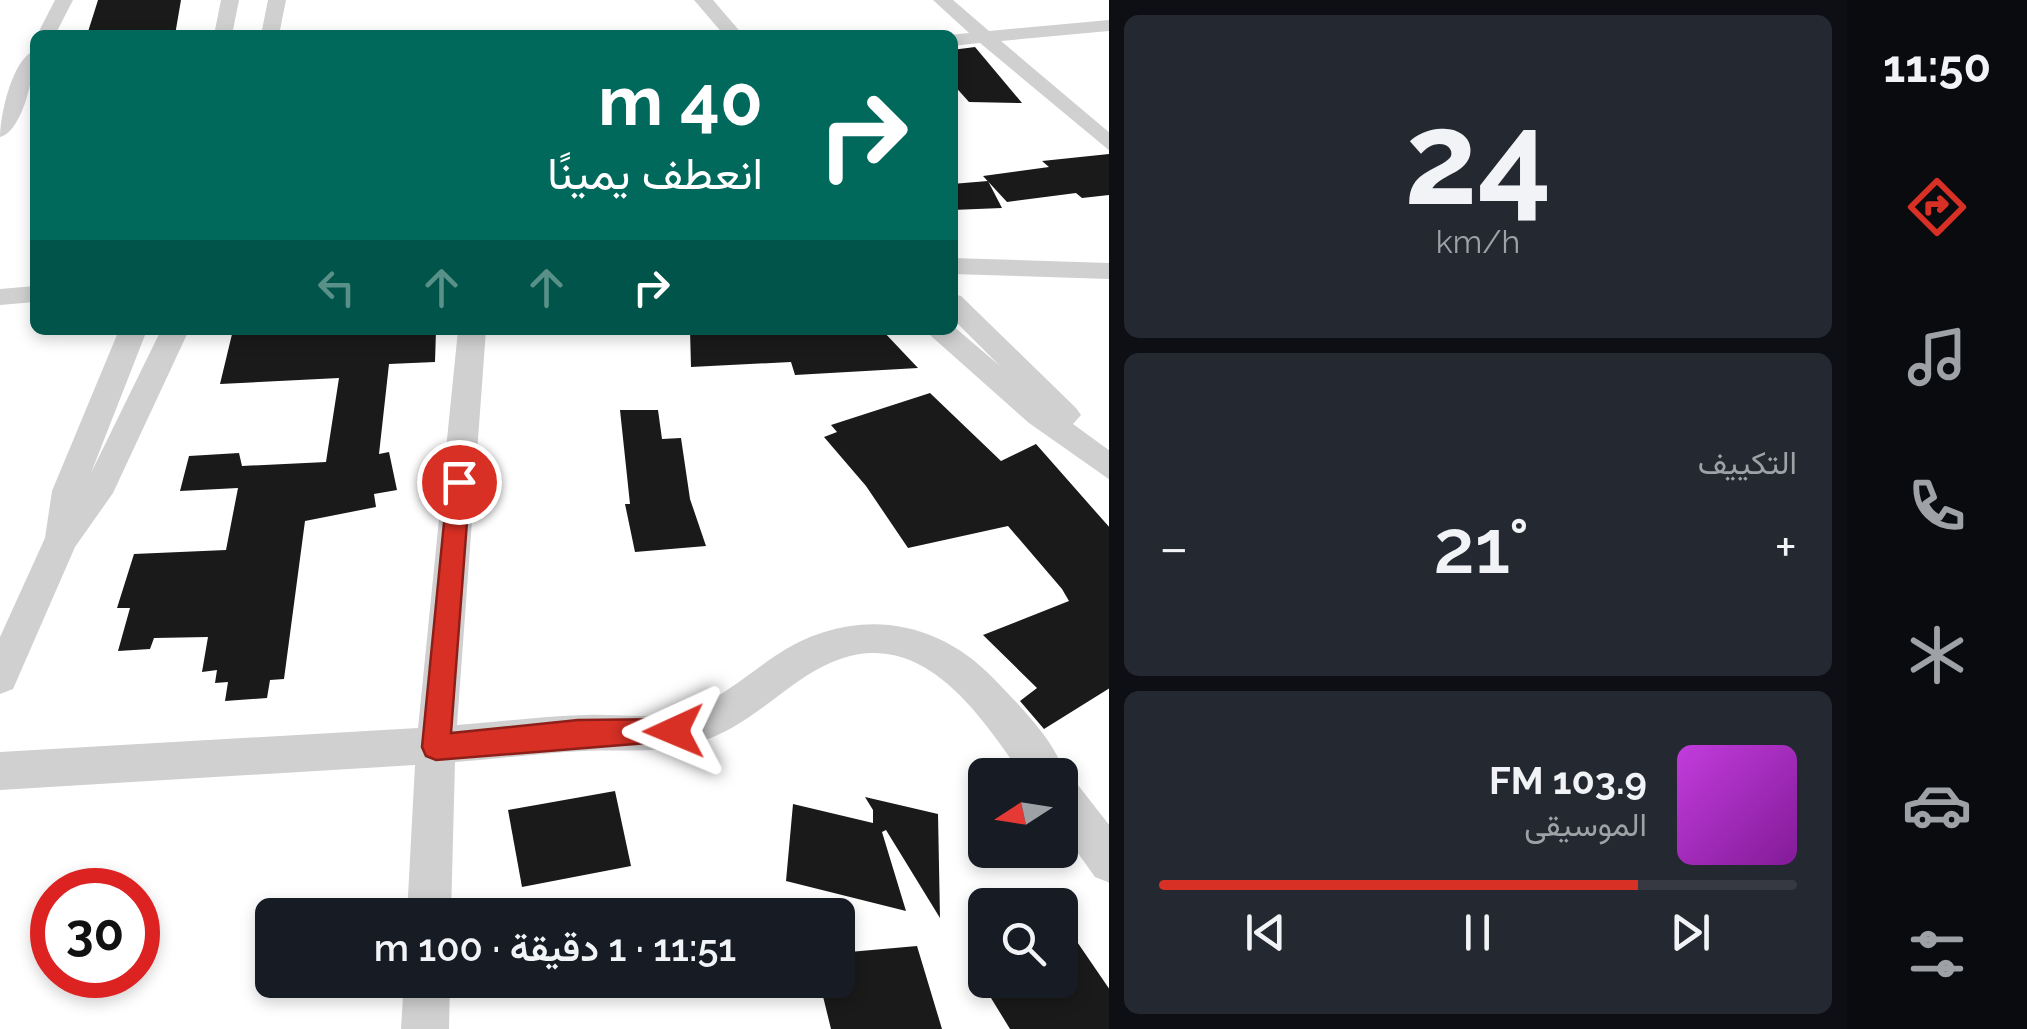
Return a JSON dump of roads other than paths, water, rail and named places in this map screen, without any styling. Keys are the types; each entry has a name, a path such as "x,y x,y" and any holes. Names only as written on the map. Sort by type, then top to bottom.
{"street":[{"path":"49,30 64,0"},
{"path":"225,30 230,0"},
{"path":"271,30 277,0"},
{"path":"704,0 730,30"},
{"path":"942,0 1109,144"},
{"path":"958,40 1109,25"},
{"path":"0,130 30,65"},
{"path":"958,266 1025,272 1109,271"},
{"path":"958,286 1016,280 1025,272"},
{"path":"0,297 30,294"},
{"path":"958,308 1047,394 1098,458"},
{"path":"0,316 30,314"},
{"path":"61,540 68,491 131,335"},
{"path":"0,677 61,540 96,493 173,335"},
{"path":"430,898 436,747 472,335"},
{"path":"946,335 1039,416 1098,458"},
{"path":"0,771 436,747 578,733 674,731 710,721 804,653 870,637 933,648 993,703 1033,758"},
{"path":"1078,818 1109,861"},
{"path":"425,1029 426,998"}]}
